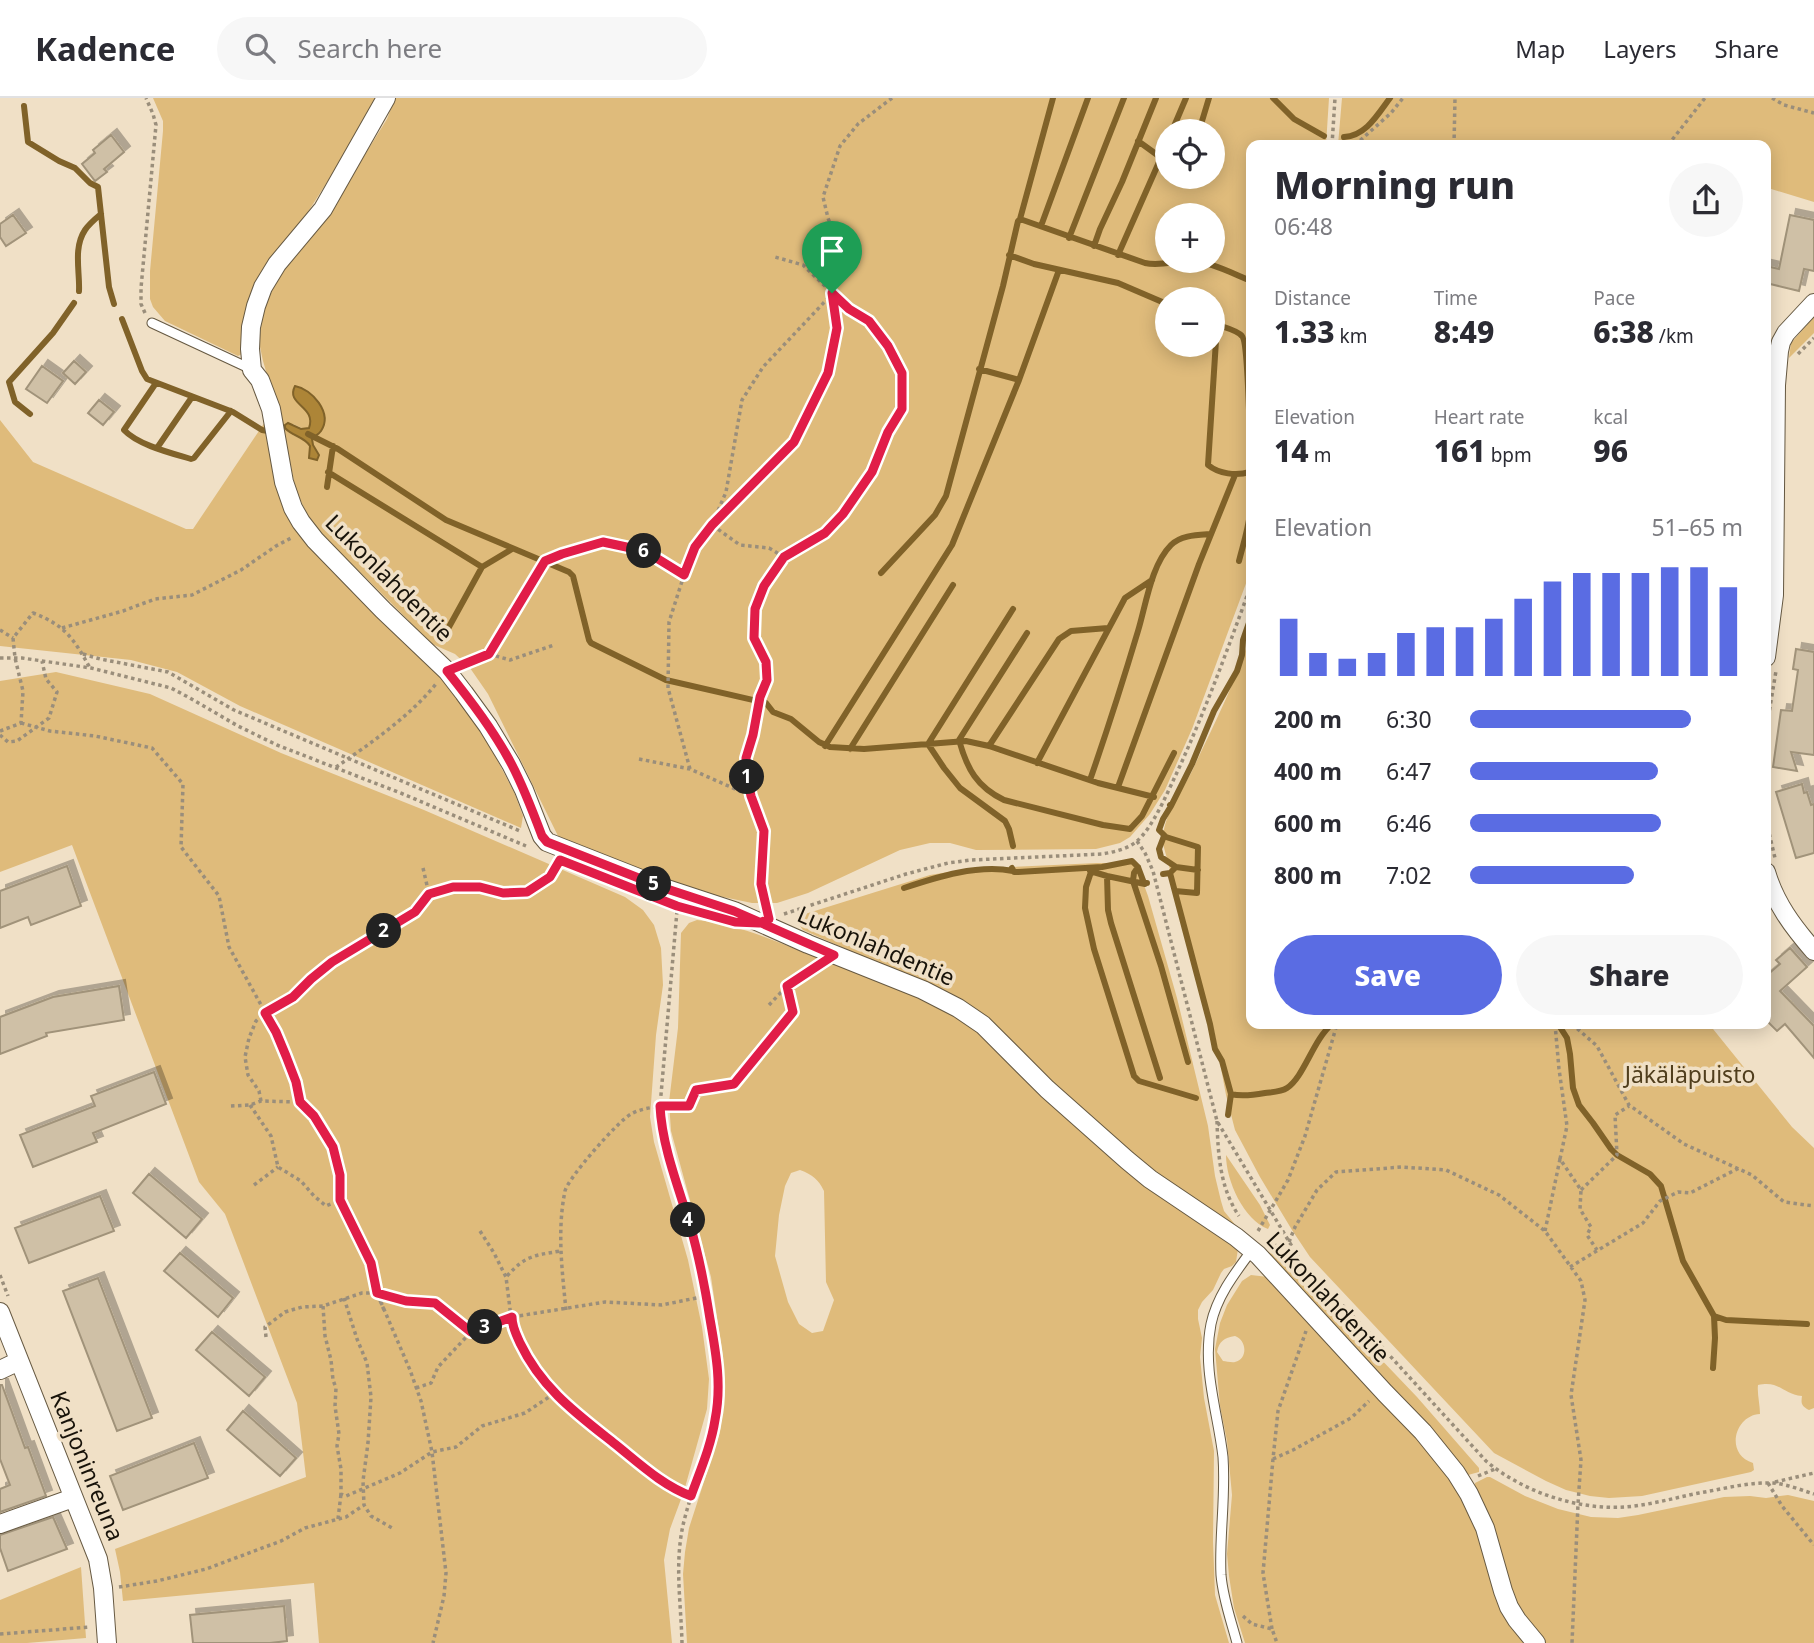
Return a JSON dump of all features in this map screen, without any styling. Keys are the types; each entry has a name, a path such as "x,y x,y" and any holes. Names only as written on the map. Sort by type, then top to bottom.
{"street":[{"name":"Lukonlahdentie","path":"386,98 323,209 278,264 263,287 251,327 253,370 260,380 271,409 284,482 293,508 307,530 383,610 447,671 478,711 524,790 538,844 549,844 684,895 764,921 834,955 944,1000 973,1017 1047,1089 1150,1179 1236,1237 1258,1240 1275,1272 1423,1432 1462,1482 1485,1528 1510,1607 1536,1643"},
{"path":"1771,618 1774,595 1776,385 1779,351 1786,332 1814,303"},
{"path":"1771,889 1796,931 1814,951"},
{"name":"Kanjoninreuna","path":"0,1312 98,1559 107,1635"},
{"path":"0,1370 19,1361"},
{"path":"0,1524 72,1497"}],"lane":[{"path":"152,323 253,370"},
{"path":"1237,1643 1225,1602 1221,1576 1224,1474 1211,1392 1209,1340 1219,1299 1258,1240"}],"path":[{"path":"146,98 156,120 156,131 140,296 143,310 152,323"},
{"path":"712,525 726,492 741,400 763,367 832,293 841,273 838,244 823,197 840,146 858,124 892,98"},
{"path":"1332,140 1335,98"},
{"path":"1361,140 1391,113 1403,98"},
{"path":"1454,140 1455,98"},
{"path":"1672,140 1705,98"},
{"path":"1772,98 1784,105 1814,113"},
{"path":"775,257 803,265 849,309 869,321 888,346 902,373 902,409 888,432 872,472 843,514 825,533 784,557 764,586 755,609 754,638 766,662 767,680 758,704 746,758 751,796 764,831 761,884 764,921 906,874 948,863 1102,854 1122,849 1137,841 1162,803 1191,742 1246,598"},
{"path":"690,769 668,688 669,622 695,547 712,525 794,442 828,373 837,328 832,293"},
{"path":"712,525 740,545 769,548 784,557"},
{"path":"62,628 124,611 155,599 192,595 241,570 276,546 307,530"},
{"path":"336,767 423,700 447,671 489,654 545,561 603,542 645,551 684,575"},
{"path":"20,723 23,691 13,638 33,613 62,628 91,668"},
{"path":"0,630 13,638"},
{"path":"489,654 510,660 554,645"},
{"path":"83,654 168,671 234,710 349,758 538,844"},
{"path":"0,658 91,668 170,688 238,726 277,744 538,844"},
{"path":"42,661 46,678 57,692 49,718 36,728 17,741 8,742 0,733 20,723 36,728 51,731 95,736 152,748 183,784 181,847 219,896 229,947 276,1032 296,1082 300,1102 314,1116 333,1147 340,1175 340,1200 371,1263 377,1293 421,1401 432,1452 446,1573 444,1596 433,1643"},
{"path":"639,759 690,769 751,796"},
{"path":"1137,841 1153,872 1217,1121 1218,1159 1223,1179 1237,1214 1246,1224"},
{"path":"261,1101 259,1091 248,1075 245,1057 248,1038 256,1021 265,1013 293,997 332,962 415,912 429,894 453,887 480,887 503,893 527,892 550,877 560,860"},
{"path":"423,868 429,894"},
{"path":"677,906 660,1106 664,1138 696,1244 716,1356 718,1400 709,1446 691,1496 679,1550 682,1643"},
{"path":"769,1005 787,986 834,955"},
{"path":"566,1310 560,1251 565,1188 581,1166 631,1113 660,1106 689,1106 696,1090 734,1084 793,1012 787,986"},
{"path":"1258,1240 1288,1181 1305,1136 1336,1029"},
{"path":"1545,1231 1567,1126 1556,1029"},
{"path":"1578,1029 1597,1046 1629,1105 1684,1144 1752,1175 1784,1202 1814,1206"},
{"path":"231,1106 250,1105 261,1101 300,1102"},
{"path":"250,1105 271,1136 278,1167 301,1181 326,1206 340,1200"},
{"path":"1581,1190 1617,1155 1615,1115 1629,1105"},
{"path":"1217,1121 1301,1262 1486,1461 1504,1475 1532,1489 1578,1504 1627,1507 1814,1473"},
{"path":"1560,1159 1581,1190 1580,1209 1591,1227 1587,1235 1597,1250"},
{"path":"254,1185 278,1167"},
{"path":"1289,1242 1317,1190 1336,1172 1402,1167 1446,1170 1499,1195 1545,1231 1581,1281 1585,1300 1571,1395 1581,1460 1573,1643"},
{"path":"1570,1266 1643,1223 1660,1201 1678,1192 1690,1194 1739,1168"},
{"path":"480,1231 506,1277 512,1325 524,1351 555,1394 646,1470 675,1490 691,1496"},
{"path":"1273,1244 1301,1262"},
{"path":"506,1277 522,1261 560,1251"},
{"path":"266,1337 265,1327 285,1312 302,1307 323,1306 362,1293 435,1303 471,1332"},
{"path":"377,1293 384,1310"},
{"path":"416,1388 431,1383 438,1367 471,1332 512,1317 605,1302 662,1305 706,1296"},
{"path":"344,1297 357,1339 368,1363 371,1397 363,1481 364,1504 371,1516 394,1529"},
{"path":"323,1306 325,1336 337,1388 335,1406 340,1434 337,1446 341,1469 338,1519"},
{"path":"1277,1643 1272,1629 1263,1573 1273,1459 1278,1411 1311,1313"},
{"path":"1273,1459 1351,1418 1367,1402 1385,1393"},
{"path":"341,1494 346,1496 400,1473 432,1452 456,1447 482,1426 525,1412 555,1394"},
{"path":"1770,1483 1814,1494"},
{"path":"1770,1483 1782,1506 1814,1545"},
{"path":"103,1588 157,1581 206,1569 281,1541 305,1528 346,1517 364,1504"},
{"path":"1225,1602 1252,1624 1272,1629"},
{"path":"0,1634 92,1626 107,1635"}],"green space":[{"path":"153,98 376,98 338,165 306,215 274,254 253,293 242,354 238,356 165,321 150,299 150,271 163,131 163,121"},
{"path":"395,98 1329,98 1326,140 1246,140 1246,583 1192,729 1165,790 1150,814 1130,837 1120,843 1096,849 976,850 950,843 930,843 900,850 808,893 777,903 752,903 704,893 619,864 559,838 488,694 470,668 455,654 432,644 312,524 296,491 284,433 259,342 263,312 279,274 348,182 387,119","holes":["306,390 318,402 323,419 312,439 318,452 309,454 309,443 293,435 293,424 304,429 309,428 310,423 307,412 295,399"]},
{"path":"1342,98 1814,98 1814,202 1771,189 1771,140 1338,140"},
{"path":"1814,317 1814,333 1789,358 1791,343"},
{"path":"267,419 278,483 446,681 483,733 514,792 523,816 521,828 240,706 177,672 131,660 0,646 0,420 33,462 186,529 193,529"},
{"name":"Jäkäläpuisto","path":"1246,648 1246,1029 1713,1029 1792,1127 1814,1148 1814,1408 1809,1410 1804,1407 1802,1396 1771,1384 1758,1385 1760,1414 1744,1421 1736,1436 1738,1452 1753,1463 1754,1470 1751,1472 1642,1496 1609,1498 1566,1490 1546,1481 1494,1453 1310,1257 1292,1230 1235,1130 1214,1031 1163,844 1169,814 1193,769"},
{"path":"56,672 150,694 281,753 424,810 625,897 643,910 654,925 661,948 663,985 650,1117 654,1142 688,1260 702,1327 709,1379 707,1409 684,1491 670,1529 664,1560 672,1643 319,1643 314,1583 123,1601 115,1549 306,1477 297,1403 225,1214 199,1182 72,845 0,872 0,681"},
{"path":"1132,863 1137,866 1177,998 1208,1126 1221,1201 1224,1211 1237,1227 1235,1230 1145,1168 961,1000 803,930 800,926 800,919 805,914 930,875 967,869"},
{"path":"697,920 713,922 762,936 900,988 954,1015 971,1026 1112,1154 1238,1249 1236,1262 1224,1269 1198,1310 1204,1398 1214,1451 1215,1595 1229,1643 687,1643 683,1574 685,1552 689,1528 720,1432 724,1397 723,1357 711,1277 671,1131 669,1102 678,1028 681,933 689,923","holes":["800,1170 817,1180 824,1191 826,1282 834,1300 823,1331 812,1333 799,1324 788,1302 775,1256 785,1186 791,1173"]},
{"path":"1226,1155 1260,1205 1270,1225 1268,1229 1251,1217 1238,1198 1229,1176"},
{"path":"1258,1245 1287,1264 1311,1286 1417,1397 1479,1468 1479,1472 1464,1474"},
{"path":"1251,1275 1268,1277 1425,1443 1463,1490 1525,1643 1245,1643 1234,1608 1229,1576 1227,1554 1232,1495 1215,1349 1227,1305 1242,1281","holes":["1235,1336 1244,1345 1242,1357 1235,1362 1223,1361 1217,1352 1219,1345 1225,1339"]},
{"path":"1487,1477 1558,1509 1591,1517 1618,1518 1638,1515 1724,1497 1766,1498 1788,1495 1814,1501 1814,1643 1542,1643 1512,1600 1475,1488 1475,1483"},
{"path":"81,1567 86,1638 0,1643 0,1600"}],"shaded area":[{"path":"295,386 314,397 323,410 324,424 312,439 319,455 317,460 309,458 308,443 285,428 288,423 301,429 309,428 309,415 294,397"}],"building":[{"path":"111,135 124,152 104,169 107,172 95,181 82,164 95,153 93,150"},
{"path":"13,215 26,233 6,246 0,237 0,224"},
{"path":"1790,215 1814,220 1814,271 1804,269 1799,291 1771,284 1771,267 1779,269"},
{"path":"74,361 86,372 75,384 63,373"},
{"path":"42,366 63,381 47,403 26,389"},
{"path":"99,400 114,412 103,425 88,413"},
{"path":"1796,649 1814,652 1814,755 1791,752 1797,771 1773,767 1781,710 1792,711 1798,670 1793,669"},
{"path":"1802,784 1811,805 1814,804 1814,853 1796,858 1776,792"},
{"path":"67,866 81,906 31,925 28,917 0,928 0,891"},
{"path":"1790,948 1807,967 1780,991 1814,1026 1814,1058 1785,1024 1777,1031 1771,1025 1771,972 1780,964 1776,960"},
{"path":"119,986 124,1020 46,1033 47,1036 0,1054 0,1017 53,997"},
{"path":"154,1072 166,1104 93,1133 97,1142 33,1167 20,1135 95,1106 91,1096"},
{"path":"149,1174 202,1219 186,1238 133,1193"},
{"path":"100,1196 114,1231 29,1263 15,1228"},
{"path":"180,1253 233,1298 218,1317 164,1271"},
{"path":"98,1278 152,1418 117,1431 63,1291"},
{"path":"212,1332 265,1377 249,1396 196,1350"},
{"path":"0,1385 25,1448 28,1447 46,1496 0,1512 0,1489 10,1485 0,1459"},
{"path":"243,1411 296,1458 280,1476 227,1430"},
{"path":"194,1443 208,1478 123,1510 110,1476"},
{"path":"53,1517 67,1549 8,1571 0,1548 0,1535"},
{"path":"284,1606 287,1641 193,1643 190,1615"}],"waterway":[{"path":"1020,219 1053,98"},
{"path":"1041,226 1088,98"},
{"path":"1069,238 1124,98"},
{"path":"1094,246 1156,98"},
{"path":"1177,119 1186,98"},
{"path":"1203,119 1209,98"},
{"path":"1273,98 1294,119 1324,136"},
{"path":"1344,137 1352,136 1365,128 1390,98"},
{"path":"24,106 28,142 75,168 98,187 109,287 114,304"},
{"path":"1138,141 1155,153"},
{"path":"1118,255 1155,171"},
{"path":"79,291 79,244 85,230 101,214"},
{"path":"881,573 935,515 946,496 1020,219 1145,263 1194,261 1246,279"},
{"path":"1009,255 1034,264 1118,283 1155,299"},
{"path":"825,746 952,545 1019,380 1059,270"},
{"path":"30,414 15,402 9,382 53,333 74,303"},
{"path":"122,319 147,379 233,412 268,431"},
{"path":"1225,327 1242,336 1246,364"},
{"path":"1215,357 1208,465 1228,473 1246,473"},
{"path":"979,369 1019,380"},
{"path":"156,383 124,430 155,448 194,458 231,411"},
{"path":"157,448 192,397"},
{"path":"308,434 338,449 446,520 569,572 573,576 591,643 666,680 766,703 773,712 791,719 819,742 830,747 864,749 966,741 989,746 1098,783 1154,797"},
{"path":"327,487 333,446"},
{"path":"328,472 482,567 512,549"},
{"path":"1118,787 1199,564 1235,475"},
{"path":"1239,561 1246,533"},
{"path":"1090,780 1159,563 1164,553 1180,539 1211,534"},
{"path":"444,636 482,567"},
{"path":"1037,763 1125,598 1152,580"},
{"path":"850,749 953,585"},
{"path":"1013,609 928,744 960,788 1005,821 1013,846"},
{"path":"989,746 1059,639 1071,631 1108,628"},
{"path":"1171,806 1214,711 1237,671 1246,631"},
{"path":"1027,633 959,740 974,776 987,789 1004,800 1103,825 1130,829 1142,816 1174,753"},
{"path":"1170,805 1159,830 1166,837 1198,847 1197,893 1175,891"},
{"path":"1164,836 1159,849 1161,857 1176,867"},
{"path":"1012,868 1014,872 1018,872 1102,867 1132,861 1138,867 1144,883 1147,883"},
{"path":"1138,867 1133,881 1188,1062"},
{"path":"1163,874 1170,873 1176,867 1198,870"},
{"path":"904,888 972,870 1013,871"},
{"path":"1090,871 1145,884"},
{"path":"1091,872 1086,887 1085,908 1094,949 1134,1076 1139,1081 1196,1098"},
{"path":"1170,873 1215,1049 1222,1061 1231,1094 1252,1095 1287,1088 1299,1076 1327,1029"},
{"path":"1107,876 1111,923 1160,1078"},
{"path":"1561,1029 1567,1038 1573,1088 1579,1105 1617,1155 1650,1174 1661,1186 1683,1261 1714,1316 1726,1320 1807,1324"},
{"path":"1228,1115 1231,1094"},
{"path":"1713,1368 1714,1316"}],"route":[{"path":"832,293 837,328 828,373 794,442 712,525 695,547 684,575 645,551 603,542 562,554 545,561 489,654 447,671 478,711 501,747 524,790 542,836 549,844 694,899 734,911 759,923 777,931 834,955 787,986 793,1012 734,1084 696,1090 689,1106 660,1106 664,1138 696,1244 719,1380 709,1446 691,1496 675,1490 646,1470 555,1394 524,1351 512,1325 512,1317 471,1332 435,1303 406,1301 377,1293 371,1263 340,1200 340,1175 333,1147 314,1116 300,1102 286,1056 265,1013 293,997 332,962 415,912 429,894 453,887 480,887 503,893 527,892 550,877 560,860 677,906 735,922 759,923 769,919 761,884 764,831 751,796 746,758 760,697 767,680 766,662 754,638 755,609 764,586 784,557 825,533 843,514 872,472 888,432 902,409 902,373 888,346 869,321 849,309 832,293"}]}
